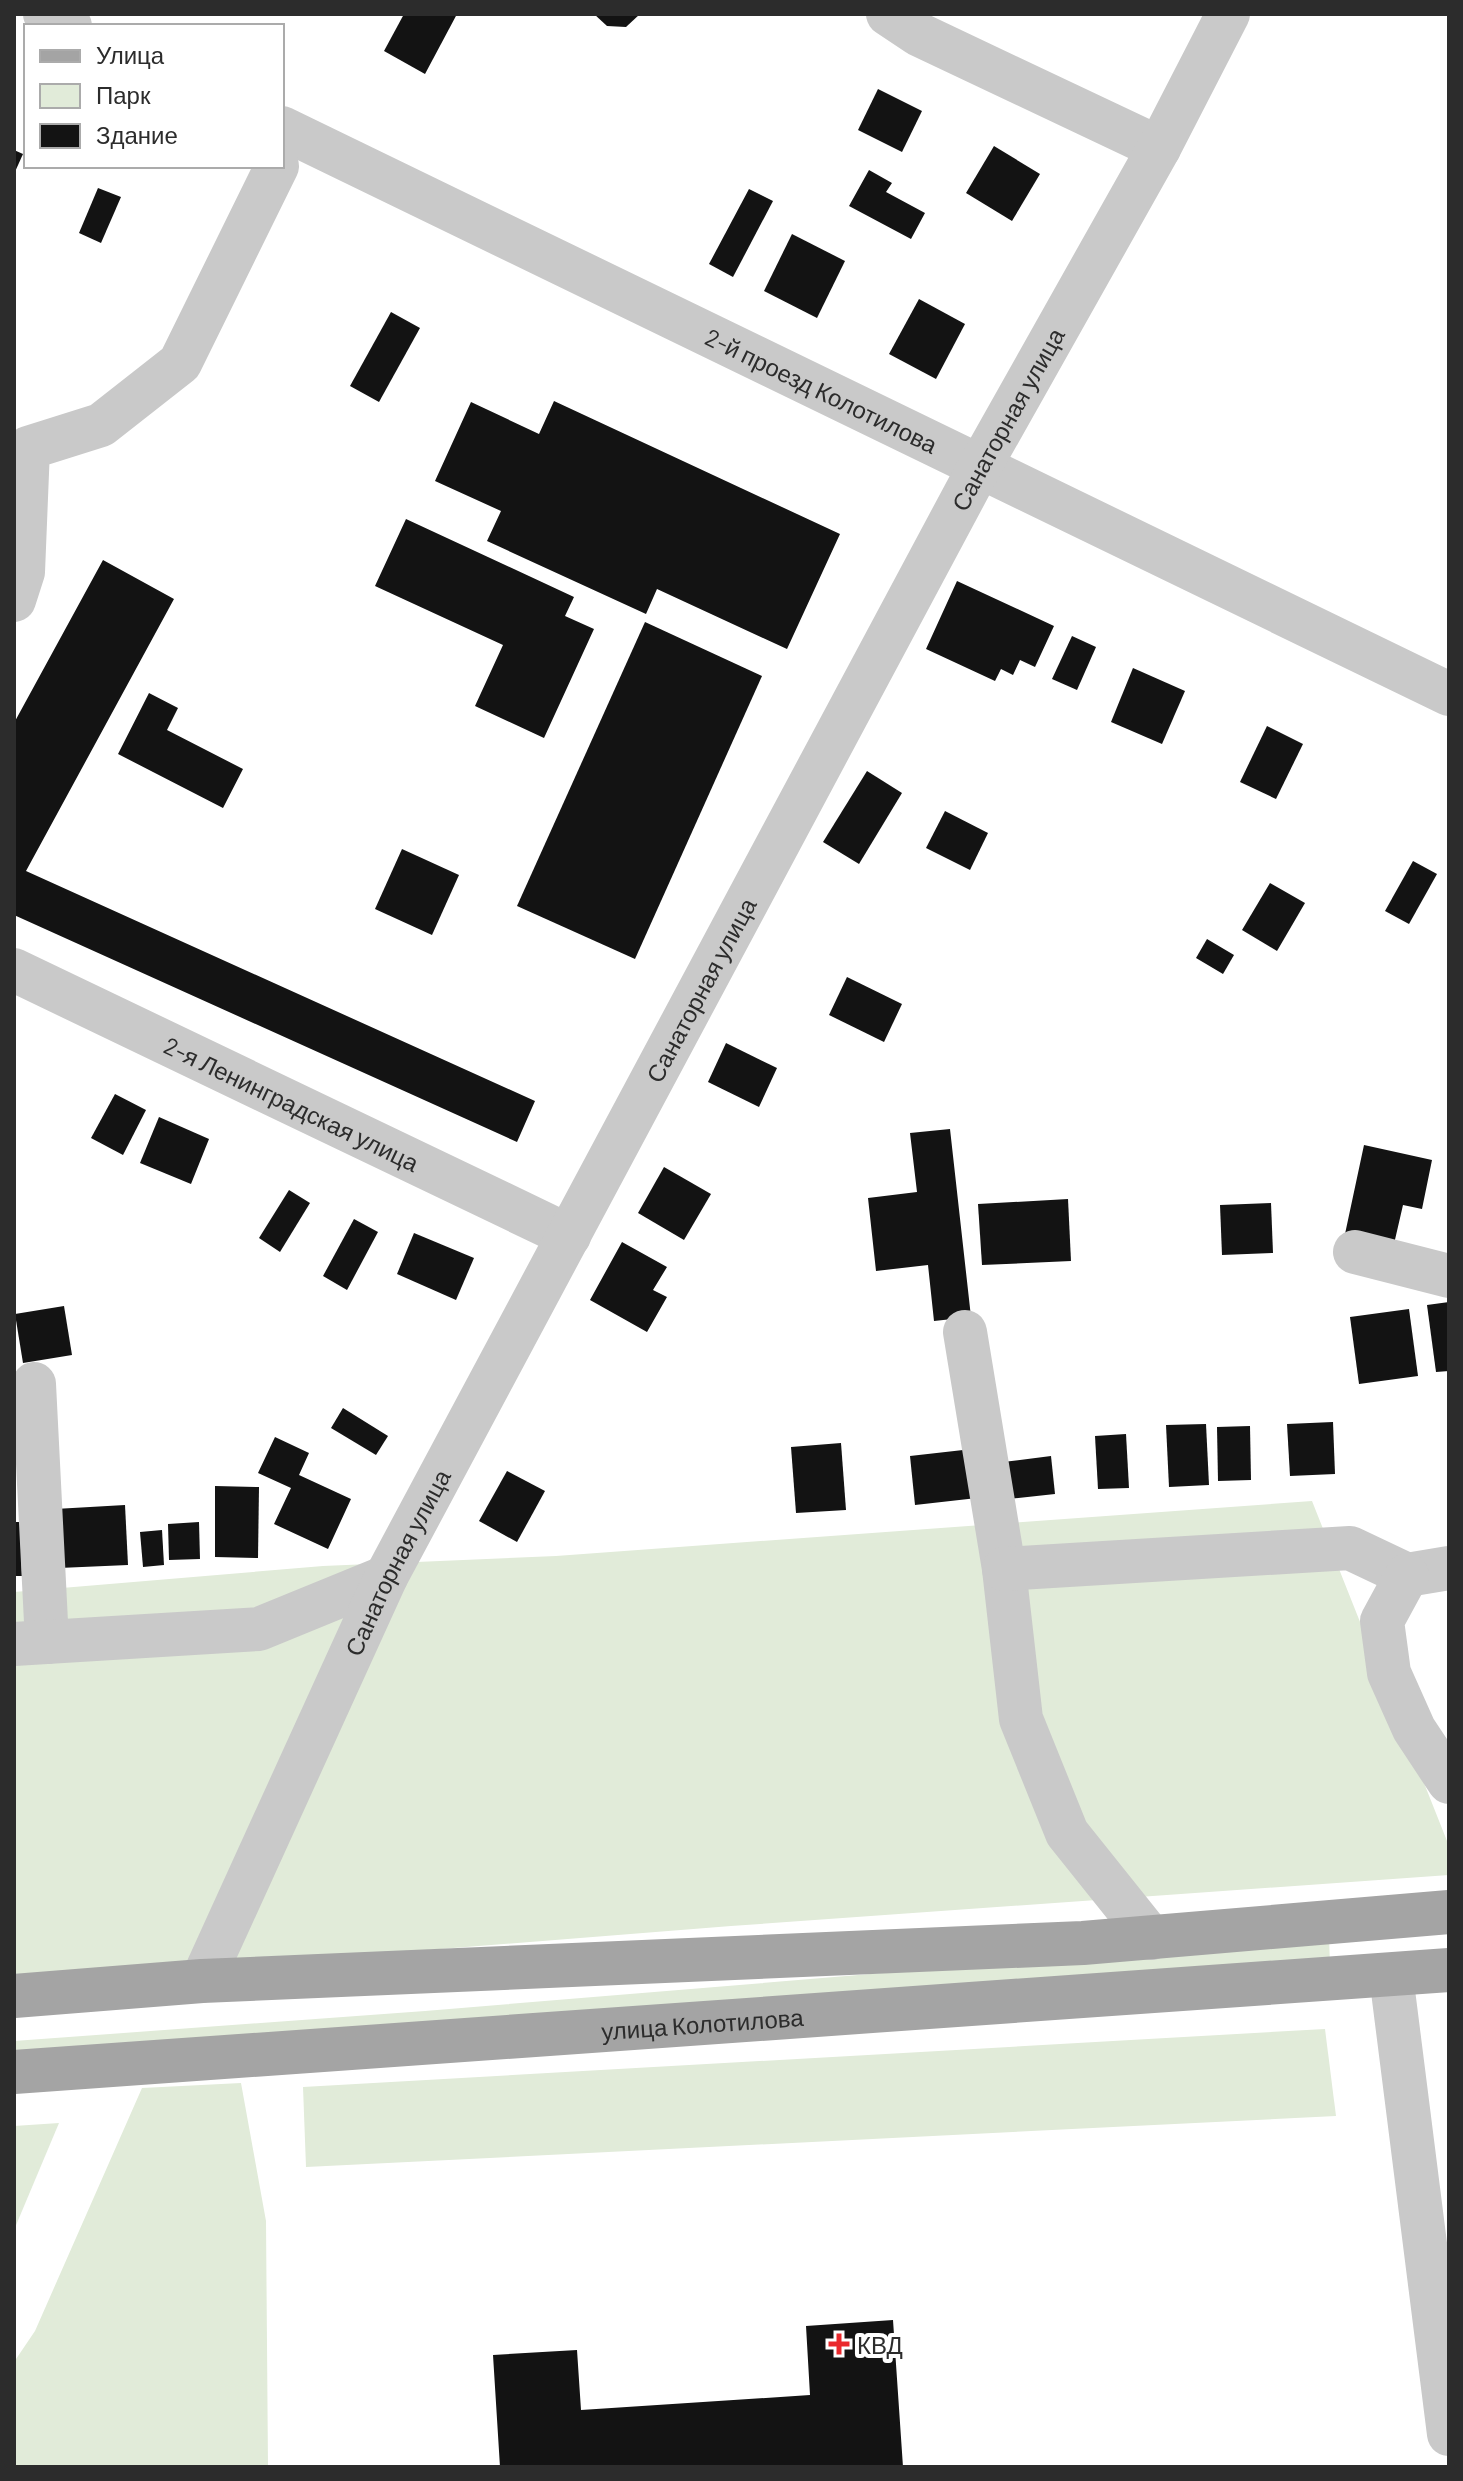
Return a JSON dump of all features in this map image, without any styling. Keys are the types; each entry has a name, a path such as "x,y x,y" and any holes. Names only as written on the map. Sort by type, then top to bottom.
{"main road":[{"path":"14,1996 202,1981 1068,1944 1449,1912"},
{"path":"1390,1917 1391,1975"},
{"name":"улица Колотилова","path":"14,2072 1449,1970"}],"street":[{"path":"45,14 66,24"},
{"path":"888,14 918,34 1159,148"},
{"name":"Санаторная улица","path":"202,1981 386,1577 980,466 1159,148 1228,14"},
{"name":"2-й проезд Колотилова","path":"284,146 980,466 1449,694"},
{"path":"14,600 23,572 21,442 101,425 180,363 273,168"},
{"name":"2-я Ленинградская улица","path":"14,970 569,1236"},
{"path":"1355,1252 1449,1276"},
{"path":"965,1332 1004,1569 1021,1719 1067,1833 1151,1938"},
{"path":"34,1384 31,1643 259,1629 386,1577"},
{"path":"1004,1569 1350,1548 1428,1571 1382,1621 1389,1673 1414,1729 1449,1782"},
{"path":"1391,1975 1449,2434"}],"green space":[{"path":"1312,1501 1449,1846 1449,1875 252,1964 14,1978 14,1592 323,1566 556,1556"},
{"path":"1329,1936 1330,1966 14,2061 14,2041 425,2011"},
{"path":"1325,2029 1336,2116 306,2167 303,2087"},
{"path":"241,2083 266,2221 268,2467 14,2467 14,2362 35,2331 142,2088"},
{"path":"59,2123 14,2230 14,2126"}],"building":[{"path":"404,14 457,14 425,74 384,51"},
{"path":"594,14 640,14 626,27 607,26"},
{"path":"878,89 922,111 902,152 858,130"},
{"path":"994,146 1040,174 1012,221 966,193"},
{"path":"14,150 23,154 14,174"},
{"path":"869,170 892,183 886,192 925,213 911,239 849,206"},
{"path":"98,188 121,197 101,243 79,233"},
{"path":"749,189 773,201 733,277 709,264"},
{"path":"792,234 845,261 817,318 764,291"},
{"path":"919,299 965,324 936,379 889,354"},
{"path":"391,312 420,328 379,402 350,386"},
{"path":"554,401 840,534 787,649 657,589 646,614 487,541 501,511 435,481 471,402 539,434"},
{"path":"406,519 574,597 565,616 594,629 544,738 475,706 503,645 375,586"},
{"path":"103,560 174,599 26,871 535,1101 517,1142 14,915 14,723"},
{"path":"957,581 1054,626 1035,667 1020,660 1013,675 1001,669 995,681 926,649"},
{"path":"645,622 762,676 635,959 517,906"},
{"path":"1072,636 1096,647 1077,690 1052,679"},
{"path":"1133,668 1185,691 1162,744 1111,722"},
{"path":"149,693 178,708 167,730 243,769 223,808 118,754"},
{"path":"1267,726 1303,744 1276,799 1240,782"},
{"path":"867,771 902,793 859,864 823,842"},
{"path":"945,811 988,833 970,870 926,848"},
{"path":"402,849 459,875 432,935 375,909"},
{"path":"1413,861 1437,874 1409,924 1385,911"},
{"path":"1270,883 1305,903 1277,951 1242,930"},
{"path":"1207,939 1234,955 1223,974 1196,958"},
{"path":"847,977 902,1004 884,1042 829,1015"},
{"path":"726,1043 777,1068 759,1107 708,1082"},
{"path":"115,1094 146,1110 123,1155 91,1138"},
{"path":"159,1117 209,1139 191,1184 140,1163"},
{"path":"950,1129 971,1317 934,1321 928,1265 876,1271 868,1198 917,1192 910,1133"},
{"path":"1364,1145 1432,1160 1422,1209 1403,1205 1394,1244 1345,1234"},
{"path":"664,1167 711,1194 684,1240 638,1213"},
{"path":"289,1190 310,1203 280,1252 259,1238"},
{"path":"1068,1199 1071,1261 982,1265 978,1204"},
{"path":"1271,1203 1273,1253 1222,1255 1220,1205"},
{"path":"354,1219 378,1232 347,1290 323,1276"},
{"path":"414,1233 474,1258 456,1300 397,1274"},
{"path":"622,1242 667,1267 653,1290 667,1297 647,1332 590,1300"},
{"path":"1449,1302 1449,1371 1436,1372 1427,1305"},
{"path":"64,1306 72,1355 23,1363 15,1314"},
{"path":"1409,1309 1418,1376 1359,1384 1350,1317"},
{"path":"343,1408 388,1436 376,1455 331,1428"},
{"path":"1333,1422 1335,1474 1290,1476 1287,1424"},
{"path":"1206,1424 1209,1485 1169,1487 1166,1425"},
{"path":"1250,1426 1251,1480 1218,1481 1217,1427"},
{"path":"1126,1434 1129,1488 1098,1489 1095,1436"},
{"path":"275,1437 309,1453 299,1475 351,1499 328,1549 274,1524 291,1488 258,1473"},
{"path":"841,1443 846,1510 796,1513 791,1447"},
{"path":"972,1449 977,1498 915,1505 910,1456"},
{"path":"1051,1456 1055,1494 1008,1499 1003,1462"},
{"path":"507,1471 545,1491 517,1542 479,1521"},
{"path":"215,1486 259,1487 258,1558 215,1557"},
{"path":"125,1505 128,1565 59,1568 55,1509"},
{"path":"14,1522 20,1522 22,1576 14,1576"},
{"path":"199,1522 200,1559 169,1560 168,1524"},
{"path":"162,1530 164,1565 143,1567 140,1532"},
{"path":"893,2320 903,2467 500,2467 493,2355 577,2350 581,2410 810,2395 806,2326"}],"place":[{"name":"КВД","path":"839,2344"}]}
